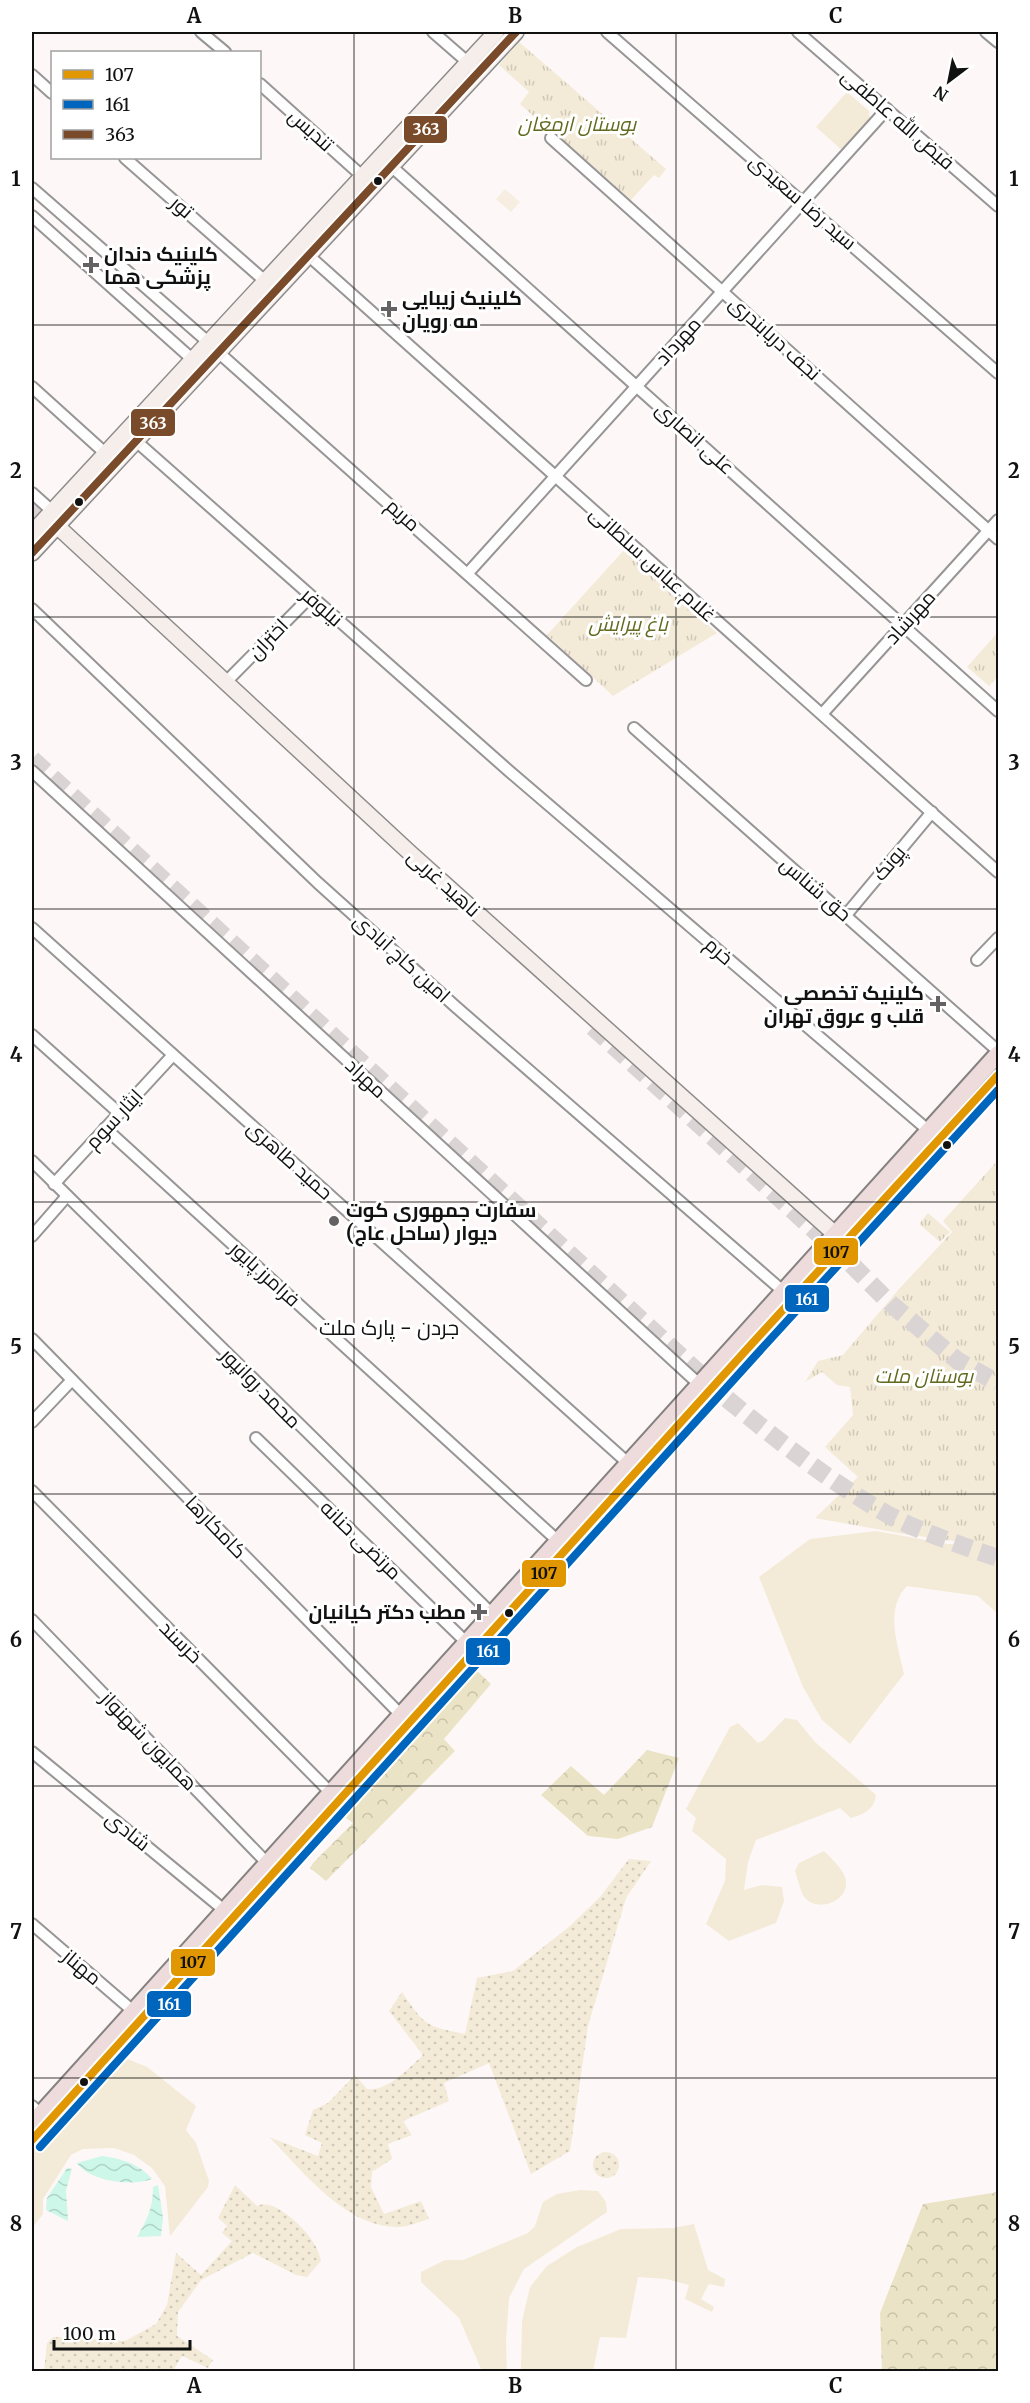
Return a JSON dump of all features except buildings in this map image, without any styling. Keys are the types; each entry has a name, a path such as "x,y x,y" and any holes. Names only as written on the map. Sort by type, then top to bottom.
{"main road":[{"path":"32,533 192,359 213,347 308,255 391,166 473,67 496,32"},
{"path":"32,554 136,441 265,281 362,176 473,67 516,32"},
{"name":"ناهید غربی","path":"57,526 409,852 836,1235"},
{"path":"35,2115 133,2011 999,1052"}],"street":[{"path":"201,32 224,51"},
{"path":"433,32 473,67"},
{"name":"سید رضا سعیدی","path":"608,32 999,373"},
{"name":"فیض الله عاطفی","path":"798,32 999,206"},
{"path":"986,32 999,42"},
{"path":"32,75 51,92"},
{"name":"تندیس","path":"261,85 362,176"},
{"name":"مهرداد","path":"468,573 887,109"},
{"name":"نجف دریابندری","path":"551,138 999,539"},
{"name":"تور","path":"126,159 265,281"},
{"name":"علی انصاری","path":"391,166 999,711"},
{"name":"مریم","path":"32,188 468,573 586,681"},
{"path":"32,216 192,359"},
{"path":"79,258 93,242"},
{"name":"غلام عباس سلطانی","path":"308,255 999,872"},
{"path":"32,387 105,453"},
{"name":"نیلوفر","path":"136,441 509,771"},
{"path":"32,493 52,511"},
{"name":"مهرشاد","path":"822,714 999,520"},
{"name":"اختران","path":"226,682 310,597"},
{"name":"امین کاج آبادی","path":"32,609 318,883 465,1015 784,1292"},
{"name":"حق شناس","path":"634,728 999,1052"},
{"name":"مهراد","path":"32,771 700,1384"},
{"name":"خرم","path":"509,771 929,1131"},
{"name":"پونک","path":"846,915 932,812"},
{"name":"حمید طاهری","path":"32,928 629,1464"},
{"path":"977,960 999,938"},
{"path":"32,1035 119,1113"},
{"name":"ایثار سوم","path":"54,1184 173,1055"},
{"name":"فرامرز پایور","path":"105,1128 558,1541"},
{"name":"محمد روانپور","path":"32,1161 492,1614"},
{"path":"32,1236 67,1196"},
{"name":"کامکارها","path":"32,1339 400,1714"},
{"path":"32,1422 72,1380"},
{"name":"مرتضی حنانه","path":"256,1438 466,1642"},
{"name":"خرسند","path":"32,1491 330,1792"},
{"name":"همایون شهنواز","path":"32,1620 267,1863"},
{"name":"شادی","path":"32,1752 224,1910"},
{"name":"مهناز","path":"32,1924 133,2011"}],"green space":[{"name":"بوستان ارمغان","path":"519,42 666,169 659,178 654,175 629,202 550,134 551,132 520,104 529,92 499,65"},
{"path":"847,92 869,111 870,120 843,151 816,127"},
{"name":"باغ پیرایش","path":"624,550 717,633 613,696 547,635"},
{"path":"998,632 998,676 989,686 967,667"},
{"name":"بوستان ملت","path":"998,1160 998,1562 967,1543 815,1518 858,1477 825,1447 853,1415 850,1387 837,1385 822,1372 805,1382 818,1361 843,1355 899,1289 952,1232 943,1221"},
{"path":"928,1213 950,1232 940,1242 919,1224"},
{"path":"876,1531 948,1544 967,1543 998,1561 998,1614 978,1596 907,1586 900,1595 894,1617 896,1640 904,1674 850,1744 822,1720 803,1687 759,1577 810,1539"},
{"path":"474,1668 491,1684 444,1739 455,1751 326,1881 310,1868 353,1823 346,1818 351,1801"},
{"path":"785,1718 797,1720 815,1742 876,1795 875,1800 868,1811 851,1818 840,1808 756,1840 748,1862 744,1890 762,1885 782,1887 784,1901 776,1923 729,1941 706,1924 725,1881 726,1859 692,1831 696,1818 686,1809 730,1727 738,1723 758,1743 764,1740"},
{"path":"647,1750 679,1758 652,1827 618,1839 588,1836 541,1795 571,1766 604,1795"},
{"path":"824,1851 841,1870 846,1885 840,1898 818,1905 805,1898 795,1871 799,1863"},
{"path":"629,1859 651,1861 626,1898 588,2026 570,2151 531,2174 489,2063 444,2083 449,2101 403,2121 412,2135 388,2144 392,2159 372,2172 371,2187 384,2214 421,2201 429,2219 397,2227 378,2224 360,2217 326,2195 269,2137 318,2156 322,2143 305,2135 313,2110 328,2103 355,2075 367,2089 382,2087 397,2078 423,2055 389,2011 402,1992 427,2023 465,2034 477,1978 513,1971 570,1926 600,1897"},
{"path":"125,2058 147,2067 196,2106 186,2130 196,2143 209,2181 208,2187 170,2236 165,2186 152,2168 134,2155 114,2148 83,2149 71,2155 43,2199 43,2214 32,2228 32,2149 114,2059"},
{"path":"606,2152 615,2156 619,2165 615,2174 606,2178 597,2174 593,2165 597,2156"},
{"path":"235,2185 257,2206 273,2206 291,2218 306,2233 317,2249 321,2261 307,2277 296,2275 253,2253 201,2280 178,2312 177,2336 213,2360 208,2368 182,2356 173,2371 44,2371 47,2343 53,2337 125,2341 156,2324 167,2305 176,2253 201,2275 232,2241 222,2233 227,2226 218,2218"},
{"path":"580,2190 598,2191 606,2202 607,2212 524,2269 509,2298 507,2371 482,2371 459,2318 421,2282 421,2272 445,2260 463,2260 528,2233 535,2226 543,2202 557,2194"},
{"path":"998,2192 998,2371 882,2371 880,2313 923,2204"},
{"path":"694,2224 708,2270 725,2279 724,2287 709,2284 701,2299 714,2307 712,2312 685,2299 689,2285 666,2279 638,2277 626,2338 600,2337 593,2371 521,2371 522,2321 530,2287 547,2266 577,2247 621,2229 673,2228"}],"shaded area":[{"path":"505,189 520,202 511,212 496,199"}],"water":[{"path":"102,2156 129,2163 141,2169 152,2179 134,2182 112,2181 91,2174 77,2163"},
{"path":"67,2168 72,2169 66,2190 68,2221 46,2210 47,2198"},
{"path":"158,2185 163,2218 161,2236 137,2237 149,2214 153,2187"}],"tunnel":[{"path":"32,508 57,532"},
{"path":"32,759 726,1398 804,1460 866,1502 914,1527 998,1558"},
{"path":"593,1027 850,1263 890,1303 958,1361 998,1383"}],"transit line":[{"name":"363","path":"32,553 516,32"},
{"name":"107","path":"32,2140 998,1075"},
{"name":"161","path":"40,2147 998,1090"}],"place":[{"name":"کلینیک دندان پزشکی هما","path":"91,265"},
{"name":"کلینیک زیبایی مه رویان","path":"389,309"},
{"name":"کلینیک تخصصی قلب و عروق تهران","path":"938,1004"},
{"name":"سفارت جمهوری کوت دیوار (ساحل عاج)","path":"334,1221"},
{"name":"مطب دکتر کیانیان","path":"479,1612"}],"district":[{"name":"جردن - پارک ملت","path":"389,1328"}]}
